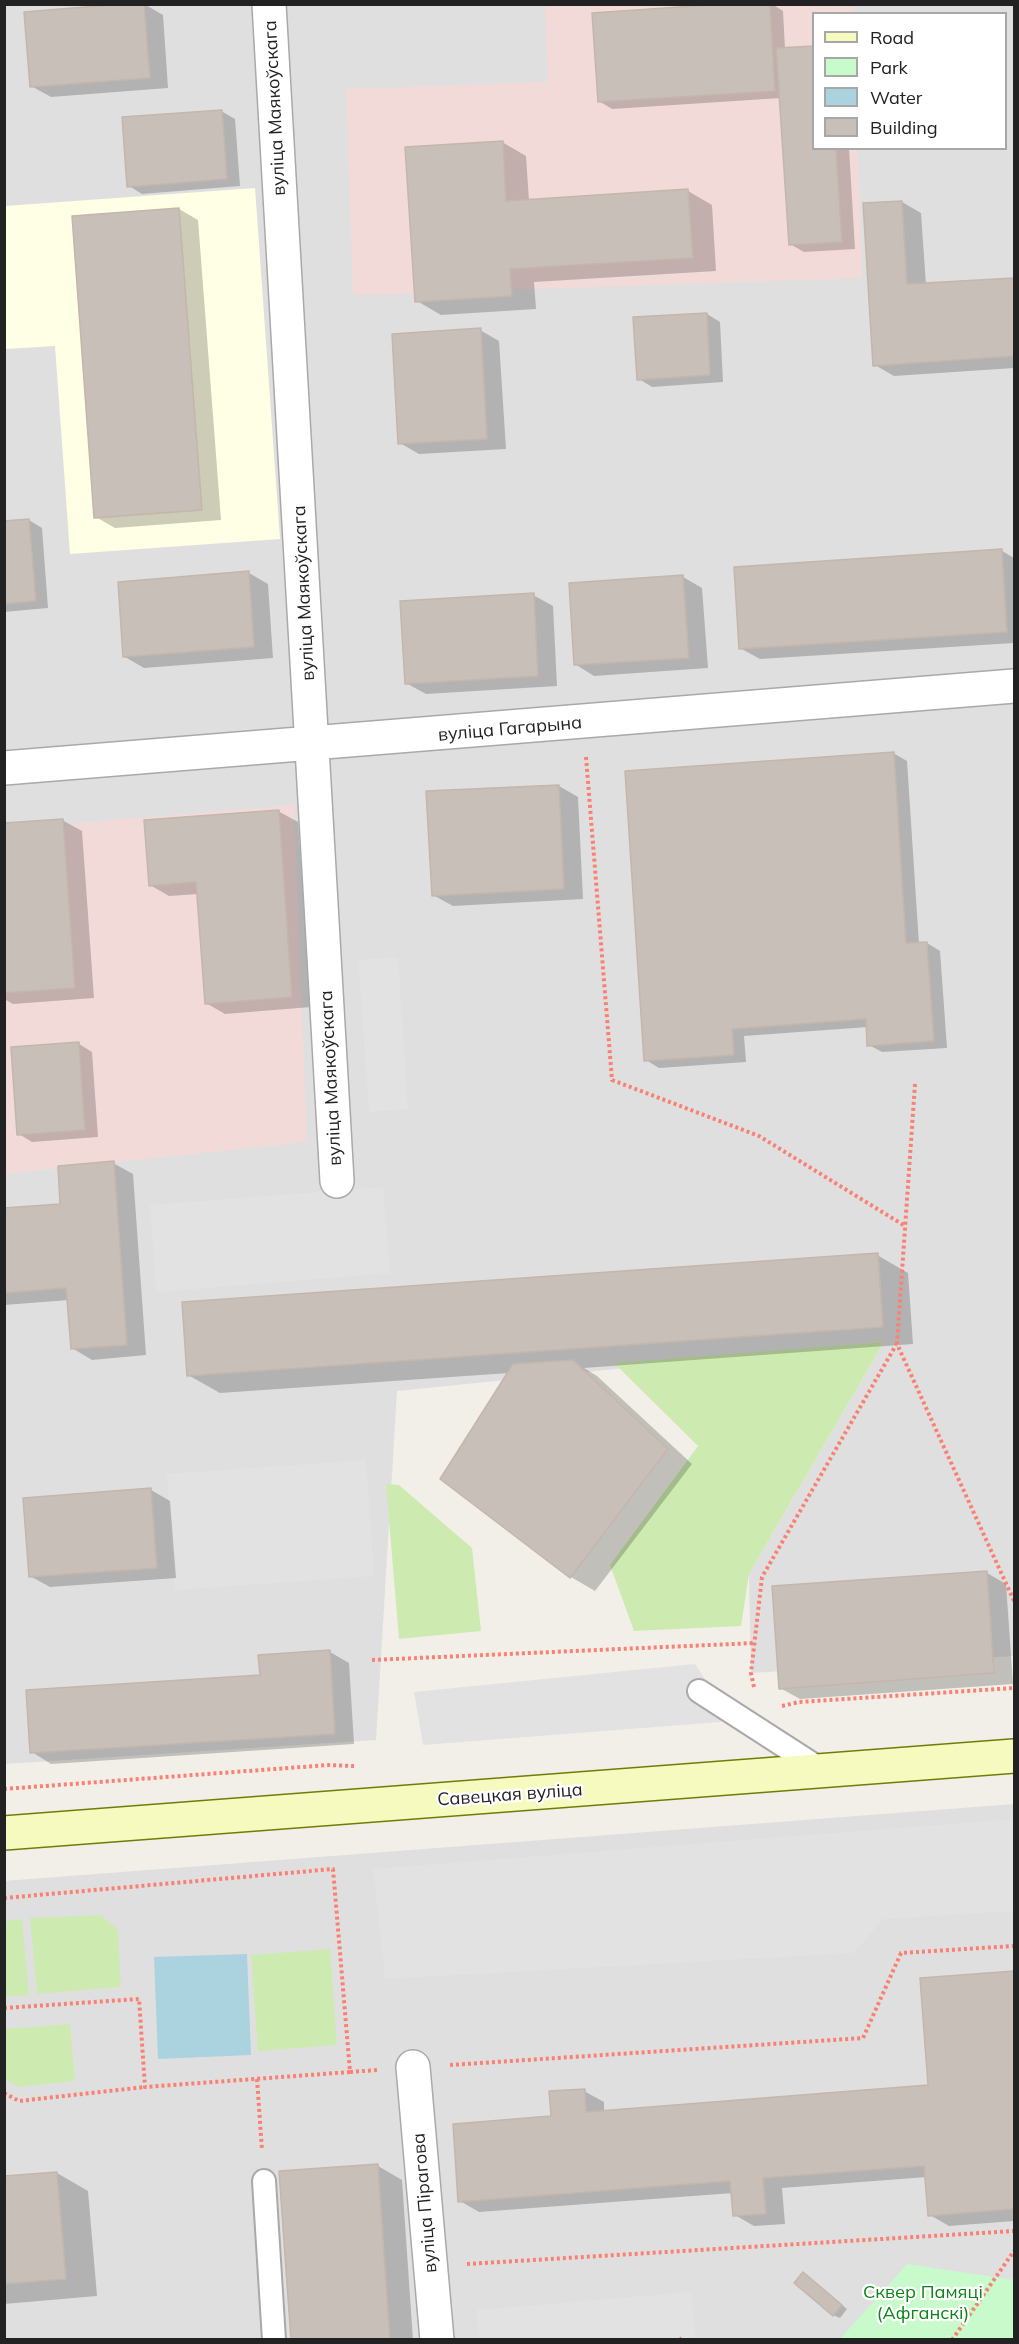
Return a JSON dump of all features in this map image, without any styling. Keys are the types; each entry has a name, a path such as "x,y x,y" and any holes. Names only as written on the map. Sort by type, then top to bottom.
{"main road":[{"name":"Савецкая вуліца","path":"4,1833 1014,1755"}],"street":[{"name":"вуліца Маякоўскага","path":"268,4 314,745 337,1181"},
{"name":"вуліца Гагарына","path":"4,768 314,745 1014,686"},
{"name":"вуліца Пірагова","path":"413,2067 437,2340"}],"lane":[{"path":"699,1691 750,1715 823,1771"},
{"path":"264,2181 274,2340"}],"path":[{"path":"583,723 612,1080 759,1136 905,1226"},
{"path":"915,1084 897,1344 762,1576 751,1673 750,1715 799,1702 1014,1688"},
{"path":"897,1344 1014,1601"},
{"path":"372,1660 754,1643"},
{"path":"4,1898 333,1869 350,2072"},
{"path":"4,2093 19,2101 145,2087 863,2038 901,1953 1014,1946"},
{"path":"4,2008 139,1999 145,2087"},
{"path":"257,2079 264,2181"},
{"path":"462,2265 1014,2231"},
{"path":"952,2340 1014,2251"}],"shaded area":[{"path":"5,5 1014,5 1014,1656 751,1673 749,1574 884,1342 397,1391 376,1740 5,1764"},
{"path":"545,5 854,5 854,12 812,12 812,150 858,150 862,278 353,295 346,89 548,82"},
{"path":"255,188 280,539 70,554 55,346 5,349 5,206"},
{"path":"294,805 307,1142 5,1174 5,829"},
{"path":"398,957 408,1109 369,1112 358,960"},
{"path":"383,1187 390,1273 156,1292 150,1205"},
{"path":"366,1460 374,1576 175,1590 167,1474"},
{"path":"695,1664 733,1721 423,1745 414,1692"},
{"path":"1014,1804 1014,2339 5,2339 4,1881"},
{"path":"1014,1819 1014,1911 884,1919 853,1953 385,1979 373,1869"},
{"path":"691,2292 696,2339 479,2339 477,2310"}],"green space":[{"path":"884,1342 749,1574 741,1626 634,1631 610,1565 698,1446 614,1363"},
{"path":"386,1484 399,1485 472,1548 481,1631 399,1639"},
{"path":"101,1915 118,1930 121,1987 37,1994 30,1918"},
{"path":"22,1919 29,1995 5,1997 5,1921"},
{"path":"330,1949 337,2045 258,2051 251,1955"},
{"path":"70,2024 75,2081 19,2087 5,2079 5,2029"},
{"name":"Сквер Памяці (Афганскі)","path":"907,2264 1014,2280 1014,2339 840,2339"}],"water":[{"path":"247,1954 251,2055 158,2059 154,1957"}],"building":[{"path":"144,4 150,78 30,87 24,12"},
{"path":"723,4 770,4 775,91 598,102 592,13"},
{"path":"812,46 812,150 836,150 842,242 789,245 776,48"},
{"path":"222,110 227,179 127,187 122,117"},
{"path":"503,141 506,201 688,189 693,258 510,269 512,296 415,302 405,147"},
{"path":"902,201 907,284 1014,278 1014,356 873,366 863,203"},
{"path":"179,208 202,510 94,518 72,216"},
{"path":"707,313 710,375 637,380 633,317"},
{"path":"481,328 487,439 398,444 392,334"},
{"path":"29,519 36,601 4,604 4,521"},
{"path":"1002,549 1007,632 739,649 734,567"},
{"path":"249,571 254,647 123,657 118,582"},
{"path":"683,575 689,658 574,665 569,583"},
{"path":"534,593 538,676 405,684 400,601"},
{"path":"894,752 906,943 927,942 934,1041 867,1046 866,1019 732,1029 734,1055 644,1061 625,771"},
{"path":"559,785 564,889 432,896 426,791"},
{"path":"279,810 292,997 205,1004 196,882 149,886 144,820"},
{"path":"63,819 75,988 4,993 4,823"},
{"path":"79,1042 85,1130 17,1135 11,1047"},
{"path":"114,1161 127,1345 71,1349 66,1288 4,1293 4,1208 60,1204 58,1166"},
{"path":"878,1253 883,1327 187,1376 182,1302"},
{"path":"573,1360 668,1449 570,1578 440,1479 513,1364"},
{"path":"151,1488 157,1568 29,1577 23,1498"},
{"path":"987,1571 994,1673 779,1689 772,1586"},
{"path":"330,1650 335,1734 30,1753 26,1690 260,1675 258,1655"},
{"path":"1014,1971 1014,2209 928,2216 924,2166 763,2178 766,2214 733,2216 730,2181 458,2202 453,2124 551,2116 549,2091 585,2089 586,2112 928,2085 920,1978"},
{"path":"378,2164 390,2340 291,2340 279,2171"},
{"path":"57,2172 66,2279 4,2284 4,2176"},
{"path":"803,2272 842,2305 833,2316 794,2283"}]}
